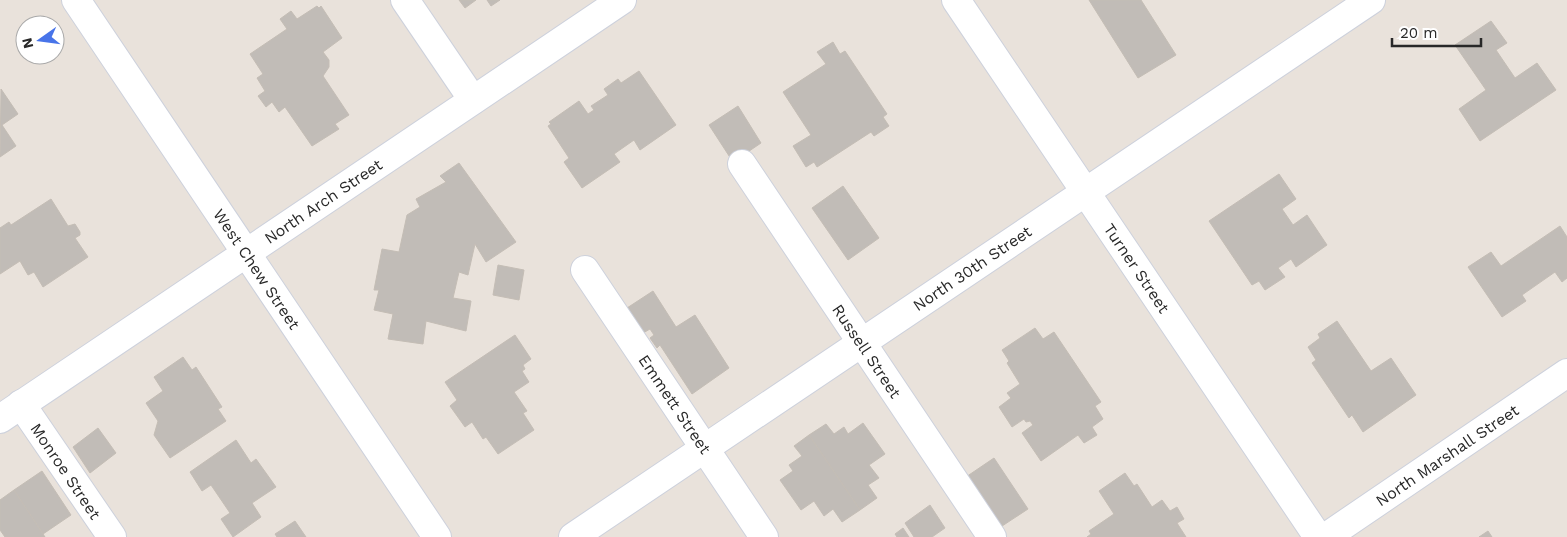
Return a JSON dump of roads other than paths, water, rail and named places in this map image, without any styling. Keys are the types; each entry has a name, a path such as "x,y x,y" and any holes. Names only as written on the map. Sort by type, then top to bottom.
{"street":[{"name":"West Chew Street","path":"76,0 437,537"},
{"path":"405,0 473,100"},
{"name":"North Arch Street","path":"10,411 622,0"},
{"name":"Turner Street","path":"956,0 1318,537"},
{"name":"North 30th Street","path":"573,537 1371,0"},
{"name":"Russell Street","path":"742,164 861,342 982,533"},
{"name":"Emmett Street","path":"585,270 764,537"},
{"name":"North Marshall Street","path":"1326,537 1567,373"},
{"name":"Monroe Street","path":"10,411 112,537"}]}
